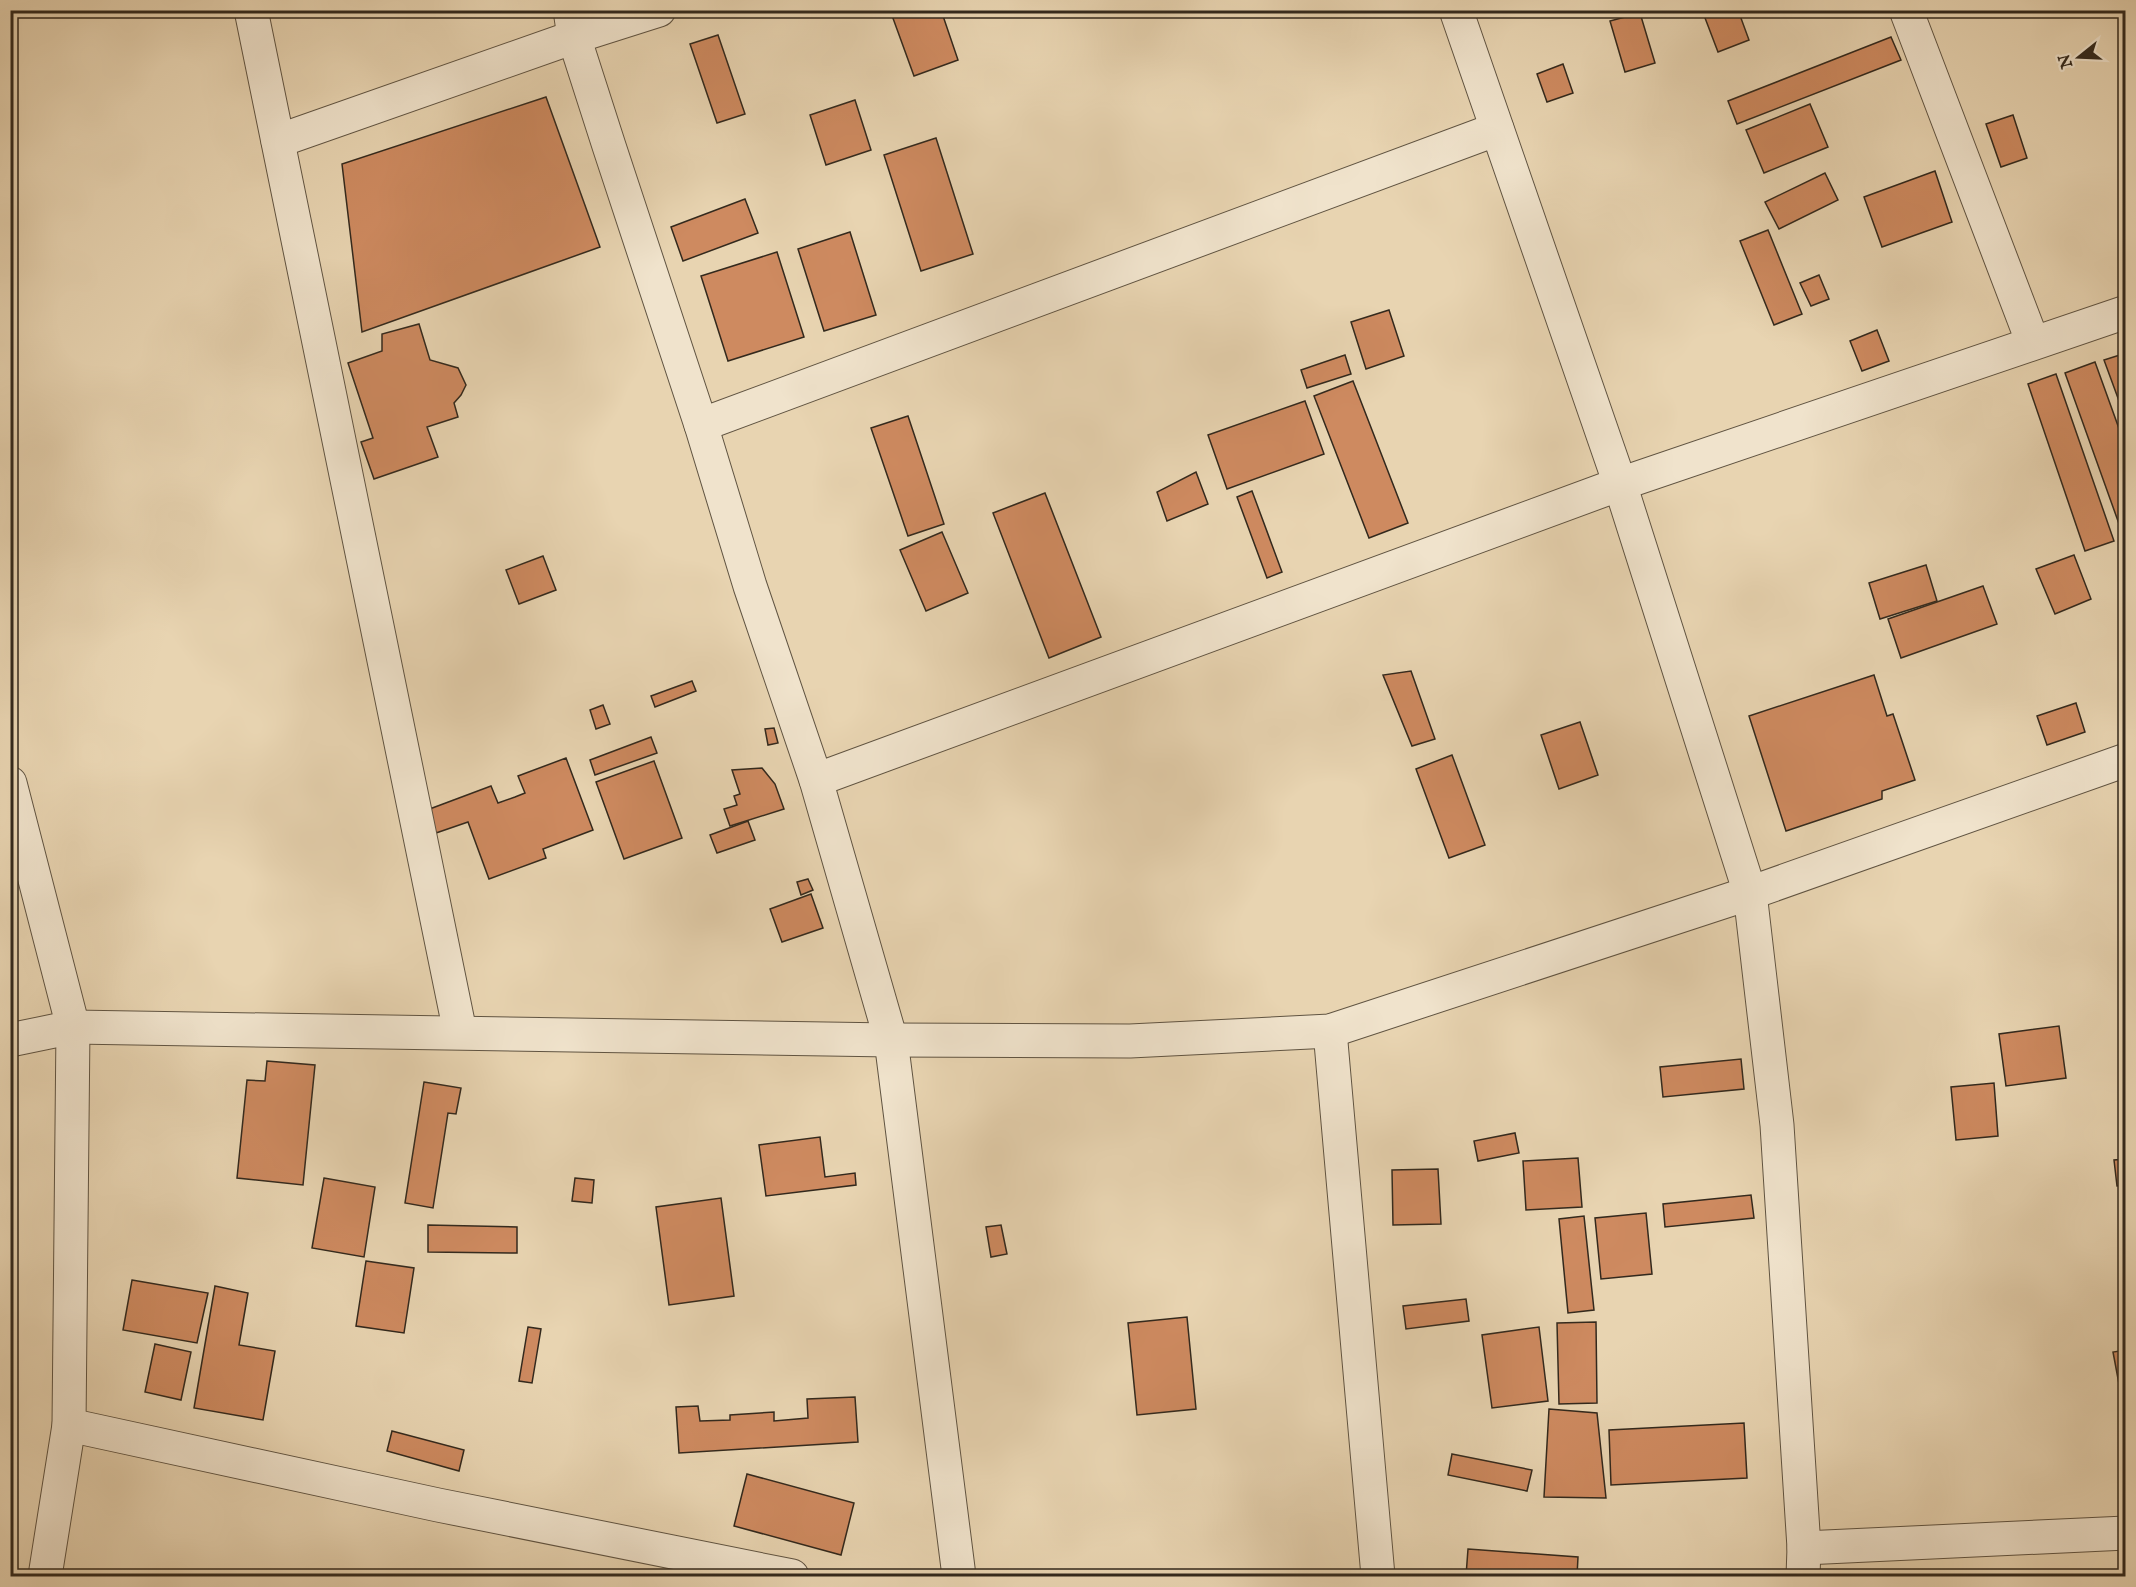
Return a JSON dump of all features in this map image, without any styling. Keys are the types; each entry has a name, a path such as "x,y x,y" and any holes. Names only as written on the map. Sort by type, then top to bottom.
{"street":[{"path":"251,10 460,1032"},
{"path":"278,141 572,24 659,10"},
{"path":"1456,10 1620,484 1750,893 1777,1125 1804,1562 2126,1533"},
{"path":"1906,10 2033,344"},
{"path":"572,24 750,586 816,780 891,1040 959,1576"},
{"path":"700,425 1497,129"},
{"path":"816,780 1620,484 2126,312"},
{"path":"10,1040 73,1027 891,1040 1130,1041 1330,1030 1750,893 2126,760"},
{"path":"10,783 73,1027 69,1425 45,1576"},
{"path":"1330,1030 1378,1576"},
{"path":"69,1425 438,1505 792,1576"}],"building":[{"path":"890,10 941,10 958,60 914,76"},
{"path":"1702,10 1738,10 1749,40 1718,52"},
{"path":"1640,13 1655,63 1625,72 1610,21"},
{"path":"718,35 745,114 717,123 690,44"},
{"path":"1891,37 1901,60 1737,124 1728,101"},
{"path":"1563,64 1573,93 1547,102 1537,74"},
{"path":"546,97 600,247 362,332 342,164"},
{"path":"855,100 871,150 826,165 810,115"},
{"path":"1810,104 1828,147 1764,173 1746,130"},
{"path":"2013,115 2027,158 2001,167 1986,124"},
{"path":"936,138 973,254 921,271 884,155"},
{"path":"1935,171 1952,222 1882,247 1864,197"},
{"path":"1825,173 1838,200 1779,229 1765,202"},
{"path":"745,199 758,233 683,261 671,227"},
{"path":"1768,230 1802,314 1774,325 1740,241"},
{"path":"850,232 876,315 824,331 798,249"},
{"path":"777,252 804,337 728,361 701,276"},
{"path":"1819,275 1829,299 1811,306 1800,283"},
{"path":"1389,310 1404,356 1366,369 1351,322"},
{"path":"419,324 430,360 458,368 466,385 454,403 458,417 427,427 438,457 374,479 361,442 373,438 348,363 382,351 382,334"},
{"path":"1877,330 1889,361 1862,371 1850,341"},
{"path":"2126,353 2126,420 2104,360"},
{"path":"1345,355 1351,374 1307,388 1301,370"},
{"path":"2095,362 2126,448 2126,534 2123,535 2065,373"},
{"path":"2056,374 2114,541 2085,551 2028,384"},
{"path":"1353,381 1408,523 1369,538 1314,396"},
{"path":"1305,401 1324,454 1227,489 1208,435"},
{"path":"908,416 944,524 908,536 871,428"},
{"path":"1196,472 1208,504 1167,521 1157,492"},
{"path":"1252,491 1282,572 1267,578 1237,497"},
{"path":"1045,493 1101,637 1049,658 993,513"},
{"path":"942,532 968,593 926,611 900,550"},
{"path":"2074,555 2091,599 2055,614 2036,569"},
{"path":"543,556 556,590 519,604 506,570"},
{"path":"1926,565 1937,601 1880,619 1869,583"},
{"path":"1983,586 1997,624 1901,658 1888,619"},
{"path":"1411,671 1435,739 1412,746 1383,675"},
{"path":"1874,675 1887,716 1893,714 1915,780 1882,791 1882,799 1786,831 1749,716"},
{"path":"692,681 696,691 655,707 651,696"},
{"path":"2076,703 2085,732 2047,745 2037,716"},
{"path":"603,705 610,724 596,729 590,710"},
{"path":"1580,722 1598,775 1559,789 1541,735"},
{"path":"774,728 778,743 768,745 765,729"},
{"path":"651,737 657,753 595,775 590,760"},
{"path":"1452,755 1485,845 1449,858 1416,769"},
{"path":"566,758 593,830 543,849 546,858 489,879 468,822 436,833 427,810 491,786 498,803 515,797 525,793 518,776"},
{"path":"654,761 682,838 624,859 596,782"},
{"path":"762,768 775,784 784,809 730,826 724,809 737,805 734,796 740,794 732,770"},
{"path":"748,821 755,840 717,853 710,835"},
{"path":"808,879 813,890 801,895 797,882"},
{"path":"811,894 823,928 782,942 770,909"},
{"path":"2059,1026 2066,1078 2006,1086 1999,1034"},
{"path":"1741,1059 1744,1089 1663,1097 1660,1067"},
{"path":"267,1061 315,1065 303,1185 237,1178 247,1080 265,1081"},
{"path":"424,1082 461,1088 456,1114 448,1113 433,1208 405,1203"},
{"path":"1994,1083 1998,1136 1956,1140 1951,1087"},
{"path":"1515,1133 1519,1153 1478,1161 1474,1141"},
{"path":"820,1137 825,1177 855,1173 856,1185 766,1196 759,1145"},
{"path":"1578,1158 1582,1207 1526,1210 1523,1161"},
{"path":"2126,1159 2126,1185 2117,1186 2114,1160"},
{"path":"1438,1169 1441,1224 1393,1225 1392,1170"},
{"path":"324,1178 375,1187 364,1257 312,1248"},
{"path":"575,1178 594,1180 592,1203 572,1201"},
{"path":"1751,1195 1754,1218 1665,1227 1663,1204"},
{"path":"721,1198 734,1296 669,1305 656,1207"},
{"path":"1646,1213 1652,1274 1601,1279 1595,1218"},
{"path":"1584,1216 1594,1310 1568,1313 1559,1219"},
{"path":"428,1225 517,1227 517,1253 428,1252"},
{"path":"1001,1225 1007,1254 991,1257 986,1227"},
{"path":"366,1261 414,1268 404,1333 356,1326"},
{"path":"132,1280 208,1293 197,1343 123,1330"},
{"path":"215,1286 248,1293 239,1345 275,1351 263,1420 194,1408"},
{"path":"1466,1299 1469,1321 1406,1329 1403,1306"},
{"path":"1187,1317 1196,1409 1137,1415 1128,1323"},
{"path":"1596,1322 1597,1403 1559,1404 1557,1323"},
{"path":"528,1327 541,1329 532,1383 519,1381"},
{"path":"1539,1327 1548,1401 1492,1408 1482,1335"},
{"path":"155,1344 191,1352 181,1400 145,1392"},
{"path":"2126,1350 2126,1399 2122,1400 2113,1352"},
{"path":"855,1397 858,1442 679,1453 676,1407 698,1406 700,1421 730,1420 730,1415 774,1412 774,1421 808,1418 807,1399"},
{"path":"1549,1409 1597,1413 1606,1498 1544,1497"},
{"path":"1744,1423 1747,1478 1611,1485 1609,1430"},
{"path":"392,1431 464,1450 459,1471 387,1451"},
{"path":"1452,1454 1532,1470 1527,1491 1448,1475"},
{"path":"747,1474 854,1503 841,1555 734,1526"},
{"path":"1468,1549 1578,1557 1577,1576 1466,1576"}]}
